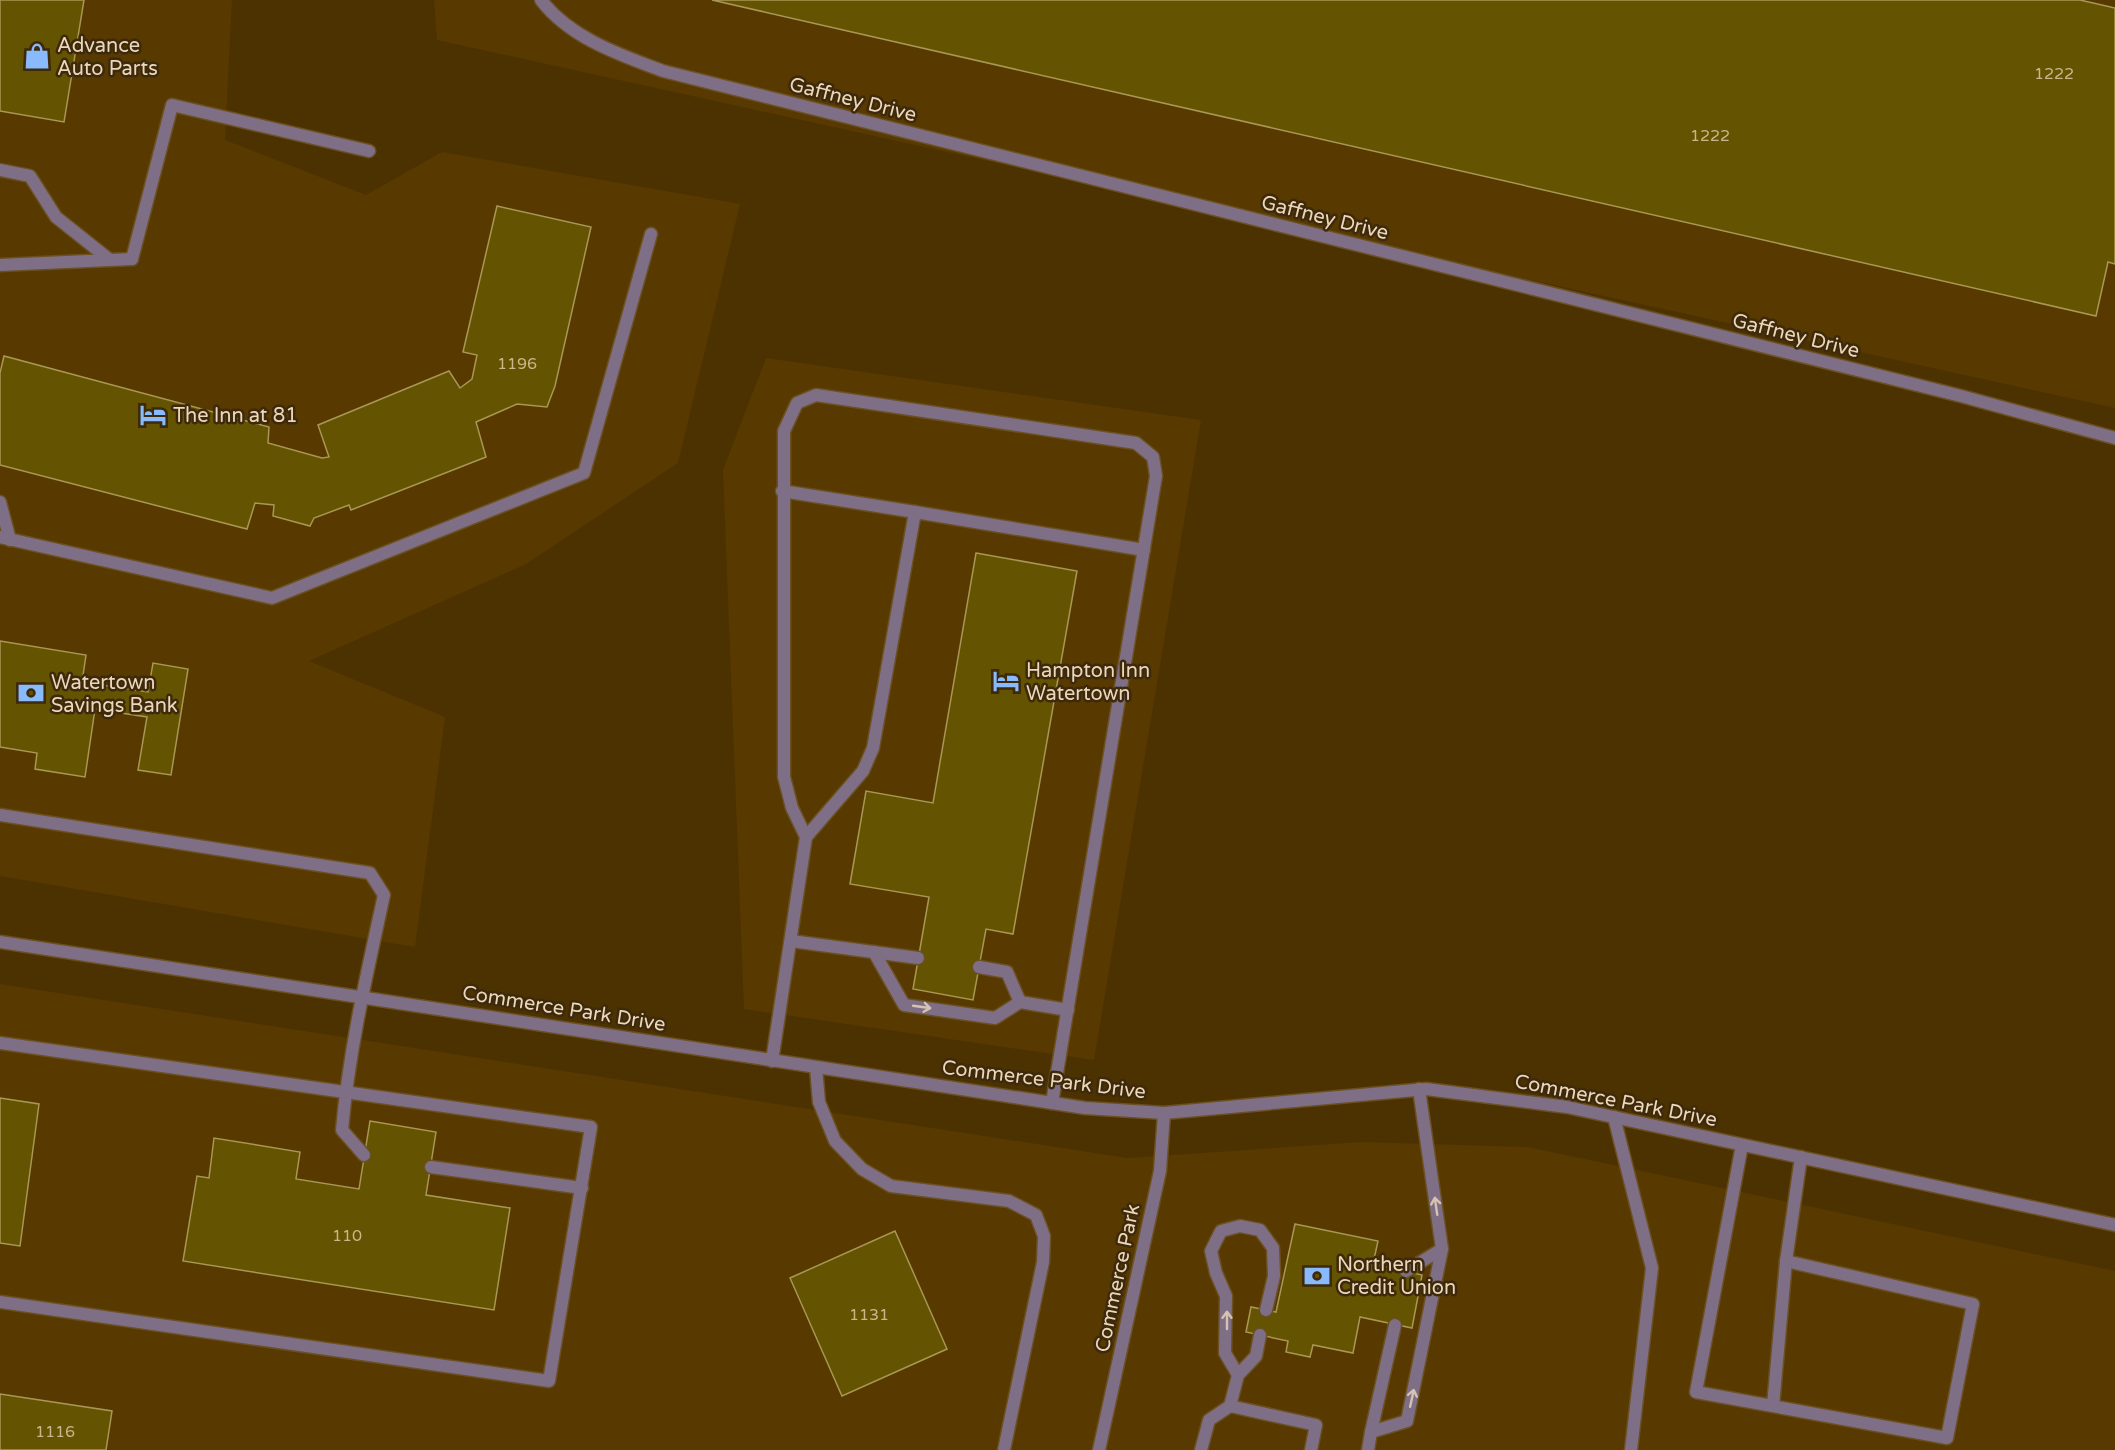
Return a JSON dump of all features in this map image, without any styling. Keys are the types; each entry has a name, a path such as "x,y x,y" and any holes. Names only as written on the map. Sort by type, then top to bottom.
{"street":[{"name":"Gaffney Drive","path":"541,0 549,10 602,48 663,71 1950,393 2115,438"},
{"path":"0,265 132,259 172,105 369,151"},
{"path":"0,170 30,176 56,217 110,260"},
{"path":"0,502 5,538 272,598 584,473 651,234"},
{"path":"806,837 792,808 784,777 782,491 784,431 797,403 816,395 1136,443 1154,457 1156,476 1052,1103"},
{"path":"782,491 1144,550"},
{"path":"772,1061 806,837 863,771 873,748 915,512"},
{"path":"0,815 370,873 384,895 345,1090 342,1130 364,1155"},
{"path":"792,941 918,958"},
{"name":"Commerce Park Drive","path":"0,942 1052,1103 1164,1113 1419,1089 1567,1107 2115,1225"},
{"path":"874,952 904,1005 994,1018 1020,1002 1068,1010"},
{"path":"979,968 1007,972 1020,1002"},
{"path":"0,1042 591,1127 549,1381 0,1302"},
{"path":"816,1068 819,1102 835,1141 862,1169 891,1186 1009,1201 1036,1215 1044,1236 1043,1262 1004,1450"},
{"path":"1371,1432 1407,1421 1442,1249 1419,1089"},
{"name":"Commerce Park","path":"1100,1450 1160,1171 1164,1113"},
{"path":"1614,1117 1652,1268 1631,1450"},
{"path":"1742,1145 1696,1392 1947,1438 1973,1304 1786,1260"},
{"path":"1773,1406 1786,1260 1801,1157"},
{"path":"431,1167 582,1188"},
{"path":"1238,1375 1225,1353 1226,1296 1210,1251 1221,1231 1240,1226 1260,1230 1273,1248 1274,1276 1266,1310"},
{"path":"1406,1271 1442,1249"},
{"path":"1368,1450 1395,1325"},
{"path":"1201,1450 1209,1420 1230,1406 1238,1375 1256,1356 1260,1335"},
{"path":"1230,1406 1316,1425 1311,1450"}],"shaded area":[{"path":"0,0 232,0 225,140 366,195 442,152 740,204 678,463 526,564 309,661 445,717 415,947 0,876"},
{"path":"434,0 2115,0 2115,408 437,40"},
{"path":"766,358 1201,420 1094,1060 744,1009 723,470"},
{"path":"0,984 1127,1158 1362,1142 1528,1147 2115,1271 2115,1450 0,1450"}],"building":[{"name":"Advance Auto Parts","path":"0,0 84,0 64,122 0,111"},
{"path":"712,0 2080,0 2115,8 2115,264 2108,262 2096,316"},
{"path":"497,206 591,227 555,386 547,407 517,404 476,422 486,457 351,510 349,505 314,518 310,526 273,516 274,505 255,503 247,529 0,465 0,373 4,356 269,427 268,443 322,458 329,457 318,425 449,371 460,388 472,379 477,355 463,352"},
{"name":"Hampton Inn Watertown","path":"976,553 1077,571 1013,934 986,929 973,1000 913,989 929,897 850,884 866,791 933,803"},
{"path":"0,641 86,655 82,682 148,692 153,663 188,669 171,775 138,770 147,717 95,709 85,777 35,769 37,753 0,747"},
{"path":"0,1098 39,1104 20,1246 0,1243"},
{"path":"370,1121 436,1132 426,1195 510,1208 494,1310 183,1261 197,1176 209,1178 214,1138 300,1152 296,1179 359,1189"},
{"path":"1295,1224 1378,1241 1373,1264 1422,1275 1412,1328 1360,1317 1353,1353 1313,1345 1310,1357 1286,1352 1288,1341 1246,1332 1251,1307 1276,1312"},
{"path":"895,1231 947,1349 842,1396 790,1278"},
{"path":"0,1394 112,1411 106,1450 0,1450"}],"place":[{"name":"Advance Auto Parts","path":"37,56"},
{"name":"The Inn at 81","path":"153,415"},
{"name":"Hampton Inn Watertown","path":"1006,681"},
{"name":"Watertown Savings Bank","path":"31,693"},
{"name":"Northern Credit Union","path":"1317,1276"}]}
